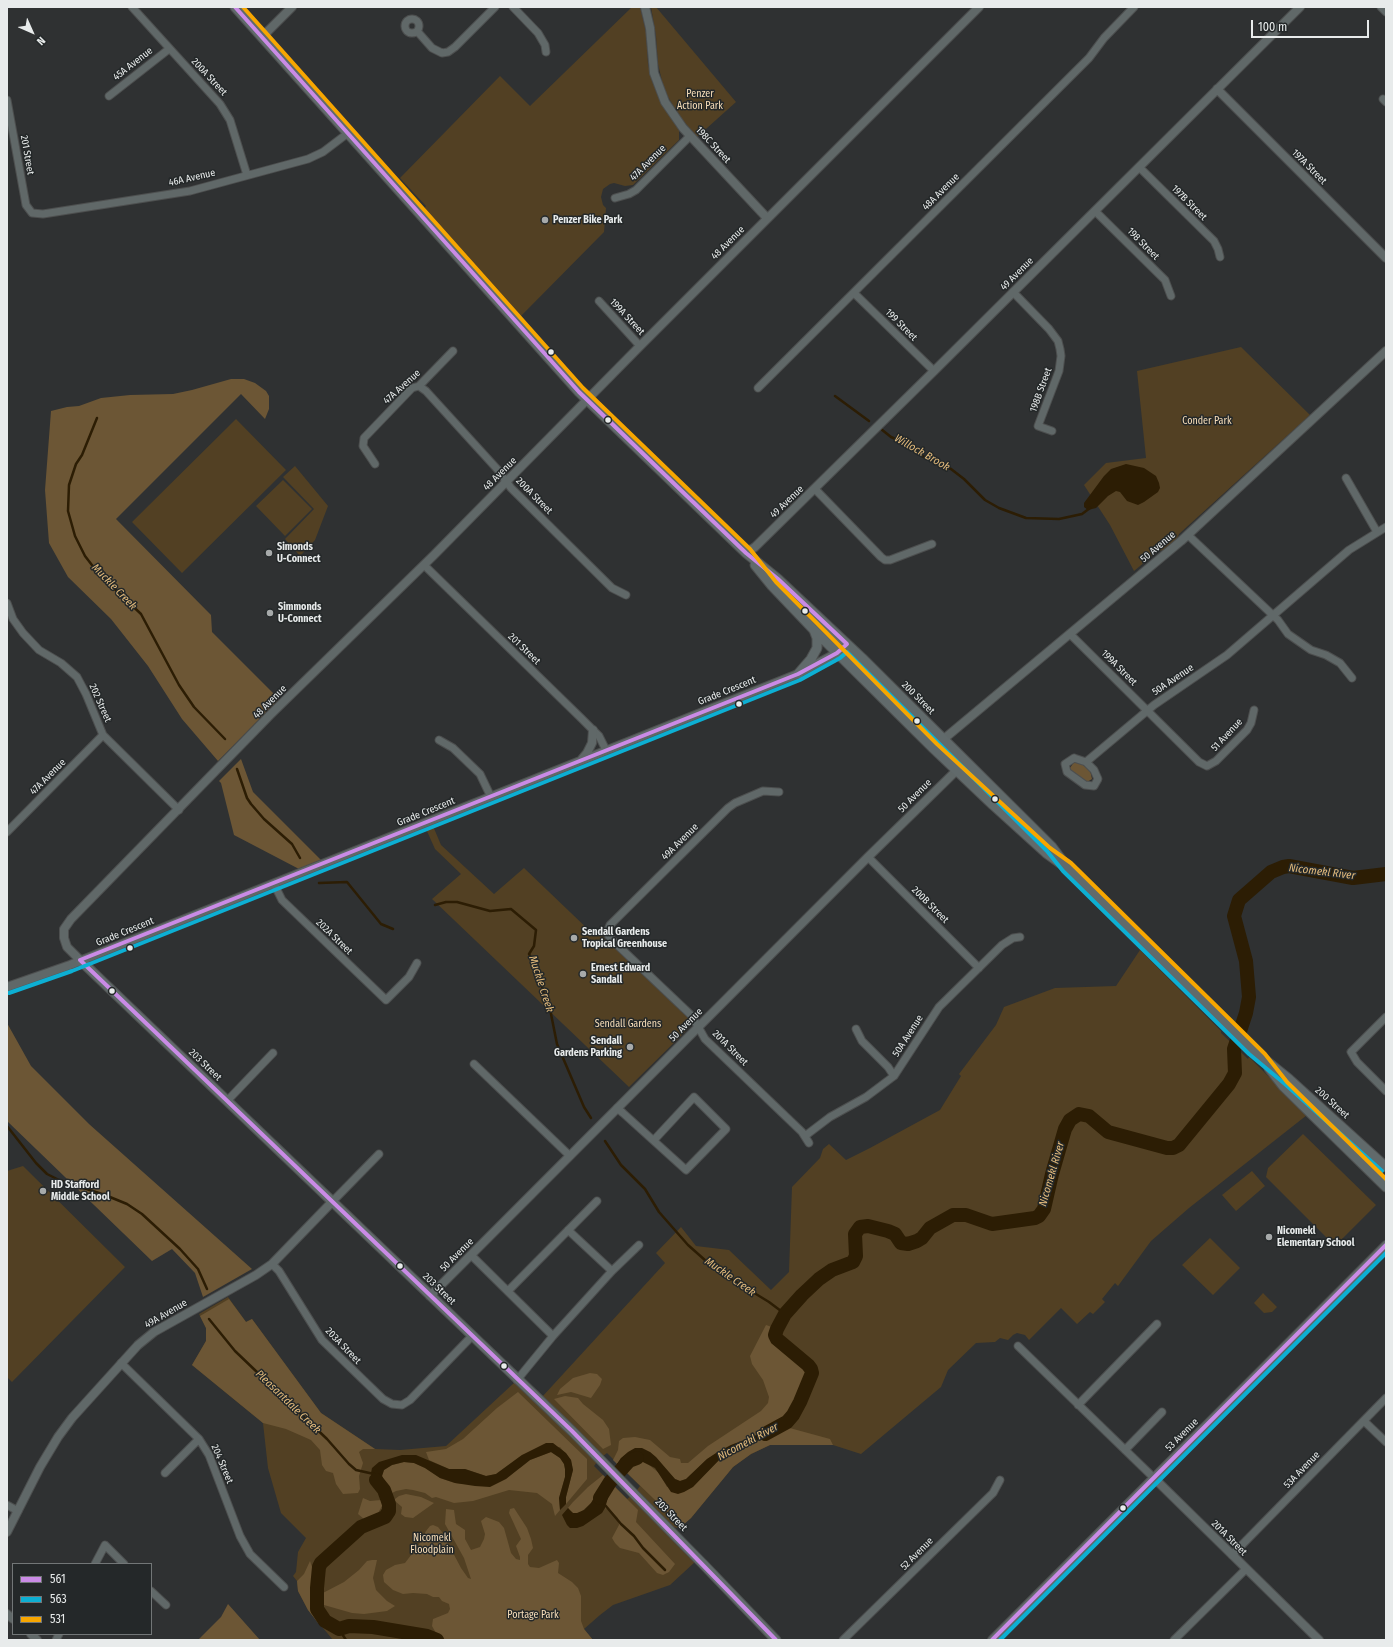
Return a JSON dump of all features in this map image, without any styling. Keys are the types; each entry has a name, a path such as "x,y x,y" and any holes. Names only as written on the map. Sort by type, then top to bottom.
{"main road":[{"name":"200 Street","path":"235,7 263,36 576,388 746,553 778,579 847,644 1013,807 1052,847 1066,867"},
{"name":"200 Street","path":"746,553 772,586 813,629 993,805 1046,853 1066,867 1261,1058 1289,1079 1386,1168"},
{"path":"798,674 811,659 816,648 817,638 813,629"},
{"path":"957,770 965,771 997,799 1013,807"},
{"name":"203 Street","path":"80,960 600,1459 776,1640"},
{"name":"200 Street","path":"1261,1058 1282,1086 1386,1187"}],"street":[{"name":"200A Street","path":"132,7 220,104 230,120 247,175"},
{"path":"263,36 292,7"},
{"path":"418,31 432,48 442,52 448,52 455,47 495,7"},
{"path":"513,7 538,34 545,45 546,52"},
{"name":"198C Street","path":"645,7 650,28 653,64 658,84 665,102 672,114 690,136 767,218"},
{"name":"48 Avenue","path":"80,960 67,947 64,938 64,929 67,924 324,661 424,565 978,7"},
{"name":"48A Avenue","path":"758,388 1089,58 1104,38 1134,7"},
{"name":"49 Avenue","path":"746,553 755,547 815,489 1300,7"},
{"path":"1381,7 1386,12"},
{"name":"45A Avenue","path":"109,96 169,49"},
{"name":"197A Street","path":"1217,89 1386,258"},
{"name":"201 Street","path":"7,100 26,205 32,212"},
{"name":"46A Avenue","path":"32,212 43,214 190,191 308,159 323,152 348,133"},
{"name":"47A Avenue","path":"615,198 629,194 636,190 690,136"},
{"name":"197B Street","path":"1139,167 1214,241 1220,257"},
{"name":"198 Street","path":"1095,211 1164,280 1171,296"},
{"name":"198B Street","path":"1013,292 1049,329 1058,341 1061,356 1058,371 1038,426 1052,431"},
{"name":"199 Street","path":"854,293 934,371"},
{"name":"199A Street","path":"599,301 640,346"},
{"name":"47A Avenue","path":"375,464 364,446 364,438 412,388 419,386 453,351"},
{"name":"50 Avenue","path":"934,748 1188,535 1386,351"},
{"name":"200A Street","path":"419,386 426,391 506,482 612,588 626,595"},
{"path":"1346,478 1378,532"},
{"path":"815,489 885,560 890,560 932,544"},
{"name":"50A Avenue","path":"1086,762 1147,710 1227,655 1349,550 1386,527"},
{"path":"1188,535 1273,615 1288,634 1310,650 1326,655 1340,662 1352,678"},
{"name":"201 Street","path":"424,565 593,730 604,744 606,750"},
{"name":"202 Street","path":"7,603 13,619 23,633 39,650 61,663 77,677 86,694 103,735 179,810"},
{"name":"199A Street","path":"1070,634 1199,762 1207,766"},
{"name":"Grade Crescent","path":"7,987 274,884 798,674 837,653 847,644"},
{"name":"51 Avenue","path":"1207,766 1216,762 1247,730 1251,724 1254,710"},
{"path":"580,761 587,753 592,743 593,730"},
{"name":"47A Avenue","path":"7,832 103,735"},
{"path":"439,740 453,748 480,774 491,797"},
{"path":"1074,758 1086,762 1097,774 1098,779 1094,786 1085,785 1070,775 1065,768 1065,764 1074,758"},
{"name":"50 Avenue","path":"430,1296 868,857 957,770"},
{"name":"49A Avenue","path":"608,930 610,925 728,808 735,803 763,791 779,792"},
{"name":"200B Street","path":"868,857 979,968"},
{"name":"202A Street","path":"274,884 282,900 386,1000 409,977 417,963"},
{"name":"201A Street","path":"608,930 608,935 611,939 692,1016 705,1039 805,1136 809,1144"},
{"name":"50A Avenue","path":"805,1136 830,1116 866,1097 894,1076 939,1007 1007,941 1020,937"},
{"path":"1386,1017 1351,1052 1357,1062 1386,1091"},
{"path":"856,1029 862,1041 888,1067 894,1076"},
{"path":"227,1101 273,1053"},
{"path":"474,1064 570,1156"},
{"path":"618,1108 686,1170 726,1130 694,1097 654,1140"},
{"name":"49A Avenue","path":"7,1532 40,1467 58,1437 72,1418 121,1362 143,1340 154,1332 256,1275 272,1264 379,1154"},
{"path":"508,1291 597,1201"},
{"path":"568,1230 612,1272"},
{"path":"517,1380 553,1336 639,1245"},
{"name":"53 Avenue","path":"992,1640 1386,1245"},
{"path":"471,1255 553,1336"},
{"name":"203A Street","path":"272,1264 279,1271 322,1340 382,1399 392,1404 402,1405 410,1400 472,1336"},
{"path":"1078,1405 1157,1324"},
{"name":"201A Street","path":"1018,1346 1319,1640"},
{"name":"204 Street","path":"121,1362 199,1439 209,1454 240,1536 250,1554 284,1587"},
{"name":"53A Avenue","path":"1232,1555 1386,1398"},
{"path":"1125,1450 1162,1412"},
{"path":"1364,1420 1386,1442"},
{"path":"165,1473 199,1439"},
{"name":"52 Avenue","path":"844,1640 993,1493 1000,1480"},
{"path":"7,1505 18,1511"},
{"path":"96,1563 105,1545 123,1563"},
{"path":"1174,1640 1246,1569"},
{"path":"152,1592 166,1606"}],"green space":[{"name":"Penzer Action Park","path":"632,7 640,7 646,32 648,64 652,81 661,103 679,130 679,140 633,185 625,186 614,183 603,189 601,197 603,205 606,208 604,232 521,316 424,209 426,206 400,178 500,76 530,106"},
{"name":"Penzer Action Park","path":"651,7 656,7 736,102 697,137 681,118 668,97 663,85 658,64 656,36"},
{"name":"Conder Park","path":"1241,347 1310,415 1179,534 1177,539 1164,550 1158,551 1134,571 1110,525 1084,485 1106,463 1146,458 1137,371"},
{"path":"231,379 244,379 255,383 266,391 269,396 269,409 265,419 241,394 116,519 211,615 212,632 279,699 218,761 182,719 148,666 111,619 68,577 49,543 45,490 51,411 79,406 101,398 130,395 173,394"},
{"path":"236,419 286,470 182,573 132,522"},
{"path":"295,466 328,506 315,540 300,556 285,539 314,509 283,477"},
{"path":"283,480 312,509 285,536 256,506"},
{"path":"241,759 253,792 321,860 299,869 234,835 221,783 219,781"},
{"path":"1074,762 1079,762 1090,770 1092,779 1087,782 1071,771 1070,768"},
{"name":"Sendall Gardens","path":"433,826 441,845 494,894 524,868 593,934 603,929 603,936 605,939 688,1018 689,1024 687,1030 629,1087 432,899 461,874 435,849 426,829"},
{"path":"1140,950 1221,1031 1221,1033 1248,1059 1249,1057 1307,1115 1189,1208 1151,1241 1118,1286 1115,1283 1102,1299 1105,1302 1093,1314 1090,1312 1077,1324 1061,1308 1029,1340 1025,1335 1017,1333 1008,1340 1000,1338 995,1342 976,1343 948,1370 941,1387 861,1454 833,1445 770,1445 751,1454 733,1467 691,1518 678,1528 673,1527 637,1490 640,1486 607,1453 603,1456 542,1397 665,1263 656,1253 681,1227 696,1246 729,1250 771,1290 789,1272 792,1187 820,1158 823,1149 829,1144 846,1160 940,1110 961,1076 959,1074 996,1025 1004,1007 1055,988 1116,986"},
{"path":"7,1023 31,1066 89,1124 252,1269 203,1297 195,1273 172,1249 152,1261 7,1121"},
{"path":"1303,1134 1376,1205 1335,1246 1266,1177 1268,1168"},
{"name":"HD Stafford Middle School","path":"23,1166 125,1267 12,1382 7,1377 7,1171"},
{"path":"1252,1171 1265,1186 1236,1211 1222,1195"},
{"path":"1210,1238 1240,1268 1213,1295 1182,1265"},
{"path":"1263,1293 1277,1307 1272,1312 1264,1313 1254,1303"},
{"name":"Nicomekl Floodplain","path":"228,1297 246,1322 252,1319 321,1413 375,1449 400,1450 446,1446 515,1382 597,1462 594,1466 627,1499 631,1496 696,1561 670,1585 613,1605 584,1629 593,1640 333,1640 308,1610 298,1591 297,1581 293,1576 296,1572 298,1552 306,1538 281,1513 268,1468 263,1423 192,1365 206,1341 206,1328 199,1314"},
{"path":"229,1299 246,1322 252,1319 321,1413 375,1449 363,1449 359,1452 363,1463 359,1476 360,1489 358,1493 343,1494 336,1484 333,1473 326,1471 322,1465 320,1450 311,1440 286,1429 263,1423 192,1365 206,1341 206,1328 200,1316"},
{"path":"766,1325 772,1327 771,1334 774,1345 804,1364 809,1370 801,1386 792,1412 781,1424 731,1445 707,1459 686,1479 680,1481 675,1479 650,1452 621,1458 617,1464 613,1460 618,1450 619,1441 623,1438 635,1437 650,1440 670,1457 680,1459 681,1463 688,1463 708,1446 761,1411 768,1403 769,1397 763,1380 752,1364 750,1356"},
{"path":"590,1373 597,1374 602,1379 600,1385 591,1398 571,1392 557,1395 560,1389 573,1378"},
{"path":"518,1392 587,1459 587,1479 566,1504 566,1497 573,1470 571,1460 560,1447 522,1455 496,1474 486,1476 465,1469 449,1469 429,1460 426,1452 446,1449 463,1439 497,1408"},
{"path":"565,1396 578,1398 583,1404 603,1420 609,1429 611,1445 603,1449 554,1399"},
{"path":"786,1427 830,1439 833,1445 770,1445 751,1454 733,1467 691,1518 682,1526 625,1471 635,1462 643,1462 659,1473 667,1487 705,1474 721,1458"},
{"path":"551,1452 560,1458 565,1469 565,1477 559,1498 560,1510 555,1516 552,1504 537,1493 509,1490 473,1501 454,1503 436,1497 432,1498 425,1493 413,1490 406,1489 392,1493 387,1490 382,1476 384,1470 392,1465 404,1462 414,1463 440,1478 463,1484 520,1468 530,1460"},
{"path":"603,1475 606,1478 591,1503 580,1513 573,1513 570,1511 568,1508 573,1502"},
{"path":"614,1486 638,1510 636,1522 675,1564 669,1572 663,1575 657,1573 639,1553 620,1548 615,1543 612,1538 619,1525 618,1518 605,1508 607,1498"},
{"path":"406,1494 421,1497 434,1503 413,1518 405,1517 401,1514 402,1507 395,1501 395,1499"},
{"path":"363,1498 370,1501 381,1500 382,1506 378,1513 364,1519 358,1514"},
{"name":"Portage Park","path":"514,1508 527,1528 531,1539 533,1548 528,1555 528,1564 530,1567 539,1568 557,1560 559,1563 558,1573 578,1588 581,1596 581,1621 584,1629 593,1640 446,1640 436,1633 432,1626 433,1619 448,1613 450,1609 449,1604 442,1601 439,1597 433,1597 427,1594 403,1594 393,1590 384,1582 383,1575 386,1570 395,1565 405,1563 418,1546 426,1531 433,1525 438,1527 442,1532 461,1568 468,1578 471,1579 464,1558 445,1524 446,1509 454,1510 456,1524 465,1530 465,1539 471,1550 480,1547 484,1539 485,1534 481,1521 486,1517 499,1522 504,1528 511,1553 516,1559 520,1560 516,1546 521,1539 509,1513 510,1509"},
{"path":"377,1560 373,1578 376,1590 387,1601 395,1606 387,1611 364,1614 352,1613 324,1605 321,1594 344,1582 359,1570 367,1561"},
{"path":"310,1561 314,1573 313,1586 318,1623 308,1610 298,1591 297,1581 304,1574"},
{"path":"228,1604 260,1640 198,1640 221,1617"}],"water":[{"path":"1126,464 1144,468 1156,476 1160,488 1158,492 1138,505 1127,501 1120,492 1116,491 1108,496 1096,508 1088,510 1084,507 1084,503 1104,476 1111,469"},
{"path":"781,1424 786,1427 721,1458 693,1487 678,1494 671,1492 655,1468 643,1462 635,1462 625,1471 617,1464 628,1452 635,1448 642,1448 656,1457 675,1479 680,1481 686,1479 707,1459 716,1453"},
{"path":"546,1443 553,1443 566,1453 571,1460 573,1470 566,1497 566,1504 560,1510 559,1498 565,1477 565,1469 560,1458 551,1452 530,1460 506,1479 490,1487 455,1483 440,1478 414,1463 404,1462 392,1465 384,1470 382,1476 386,1485 386,1495 380,1497 371,1473 372,1468 379,1462 402,1455 416,1455 449,1469 465,1469 486,1476 496,1474 522,1455"},
{"path":"606,1478 614,1486 610,1491 602,1513 583,1526 570,1528 562,1515 568,1508 573,1513 584,1510 591,1503"}],"waterway":[{"name":"Willock Brook","path":"835,396 869,421"},
{"name":"Muckle Creek","path":"97,418 82,455 76,464 69,485 68,511 75,536 85,556 98,573 141,614 179,685 194,707 225,739"},
{"name":"Willock Brook","path":"881,429 891,437 911,446 922,456 951,469 964,479 985,500 999,508 1026,518 1059,519 1082,514 1090,508"},
{"name":"Muckle Creek","path":"237,769 247,798 251,804 264,819 292,844 300,858"},
{"name":"Nicomekl River","path":"765,1434 787,1422 793,1415 812,1373 808,1365 777,1339 775,1335 777,1329 785,1314 819,1279 832,1270 853,1262 856,1256 855,1234 860,1227 868,1226 888,1231 895,1234 901,1243 908,1244 922,1238 930,1228 953,1215 966,1215 992,1224 1035,1218 1039,1216 1044,1209 1065,1129 1070,1120 1079,1114 1089,1116 1108,1132 1167,1148 1173,1148 1179,1145 1229,1084 1235,1073 1234,1049 1246,1013 1249,997 1246,961 1234,916 1239,900 1271,872 1283,867 1289,866 1353,878 1386,874"},
{"name":"Muckle Creek","path":"319,883 347,882 381,924 393,929"},
{"name":"Muckle Creek","path":"435,905 446,902 457,902 490,911 511,909 536,930 534,946 529,954 538,970 545,999 550,1009 557,1044 584,1107 591,1118"},
{"name":"Pleasantdale Creek","path":"7,1126 36,1163 47,1174 59,1180 127,1204 142,1214 180,1249 198,1269 207,1289"},
{"name":"Muckle Creek","path":"605,1141 621,1165 645,1189 659,1212 688,1245 715,1269 769,1302 785,1314"},
{"name":"Pleasantdale Creek","path":"209,1319 235,1351 327,1439 349,1464 356,1470 374,1474"},
{"name":"Nicomekl River","path":"600,1498 610,1482 629,1461 637,1458"},
{"name":"Nicomekl River","path":"376,1480 384,1490 389,1504 389,1511 385,1517 361,1527 321,1563 319,1567 317,1588 317,1609 325,1621 339,1629 349,1626 373,1627 427,1636 437,1640"},
{"path":"605,1505 621,1524 634,1536 643,1548 665,1570"},
{"path":"339,1629 346,1640"}],"transit line":[{"name":"561","path":"80,960 798,674 837,653 847,644 778,579 746,553 579,392 235,7"},
{"name":"531","path":"243,7 583,388 750,549 776,582 937,744 1050,848 1071,863 1265,1054 1287,1082 1386,1179"},
{"name":"563","path":"9,993 72,971 800,680 840,658 847,652 1047,851 1063,871 1249,1054 1285,1084 1382,1171"},
{"name":"561","path":"80,960 572,1431 776,1640"},
{"name":"561","path":"992,1640 1386,1245"},
{"name":"563","path":"1000,1640 1386,1253"}],"place":[{"name":"Penzer Bike Park","path":"545,220"},
{"name":"Simonds U-Connect","path":"269,553"},
{"name":"Simmonds U-Connect","path":"270,613"},
{"name":"Sendall Gardens Tropical Greenhouse","path":"574,938"},
{"name":"Ernest Edward Sandall","path":"583,974"},
{"name":"Sendall Gardens Parking","path":"630,1047"},
{"name":"HD Stafford Middle School","path":"43,1191"},
{"name":"Nicomekl Elementary School","path":"1269,1237"}]}
